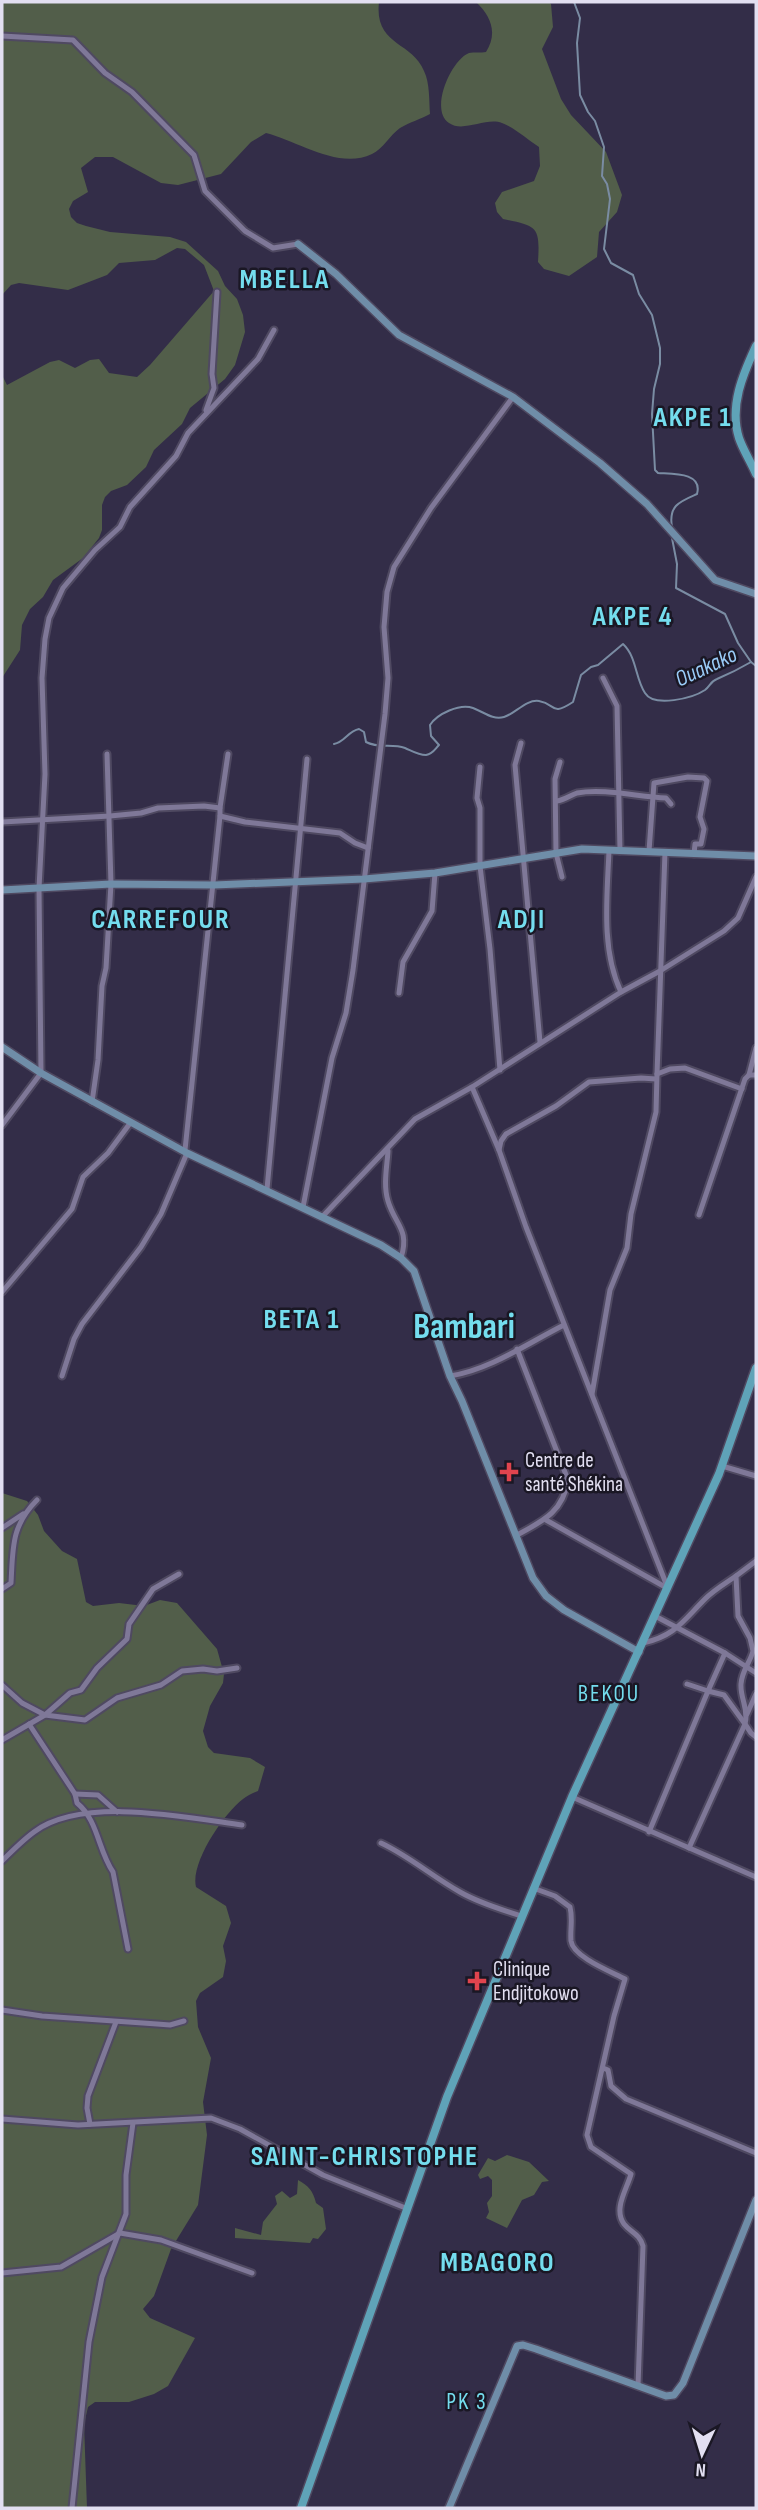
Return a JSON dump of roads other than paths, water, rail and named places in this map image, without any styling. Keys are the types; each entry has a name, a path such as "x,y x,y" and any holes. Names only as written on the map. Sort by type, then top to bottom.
{"main road":[{"path":"756,346 744,372 736,410 739,436 756,474"},
{"path":"301,2508 447,2098 572,1797 722,1466 756,1368"}],"street":[{"path":"2,36 73,40 105,73 132,92 194,155 205,191 245,231 273,248 298,244 336,274 399,335 513,397 600,463 647,504 715,580 756,594"},
{"path":"205,412 214,388 212,363 217,292"},
{"path":"2,1125 41,1073 39,888 45,774 43,658 55,603 71,578 101,543 120,527 130,507 176,456 188,433 205,412 258,359 274,330"},
{"path":"303,1207 332,1058 346,1013 388,678 385,615 387,592 394,567 446,486 513,397"},
{"path":"603,678 617,706 620,851"},
{"path":"521,743 515,765 541,1042"},
{"path":"92,1102 98,1060 111,884 107,754"},
{"path":"62,1376 82,1324 141,1247 161,1214 186,1151 220,808 228,754"},
{"path":"267,1189 307,759"},
{"path":"560,762 555,779 556,853 562,877"},
{"path":"480,767 477,798 480,808 480,866 491,948 500,1070"},
{"path":"649,852 654,783 688,777 706,779 700,817 703,836 701,844 695,844 694,854"},
{"path":"557,802 568,799 575,793 620,793 666,798 671,804"},
{"path":"2,822 110,816 141,813 158,808 220,808"},
{"path":"220,817 340,833 368,848"},
{"path":"2,890 111,884 214,886 364,879 435,873 582,849 756,856"},
{"path":"609,851 610,958 613,975 621,992"},
{"path":"592,1394 610,1290 627,1248 631,1214 656,1112 665,852"},
{"path":"399,993 402,962 432,911 435,873"},
{"path":"322,1217 415,1119 500,1070 621,992 724,931 738,918 756,877"},
{"path":"2,1048 92,1102 186,1151 381,1245 401,1258 414,1271 450,1376 533,1578 545,1596 564,1610 641,1648 678,1628 706,1598 756,1561"},
{"path":"699,1215 756,1048"},
{"path":"499,1150 506,1134 556,1106 589,1083 656,1077 670,1069 685,1068 742,1089"},
{"path":"749,1075 756,1075"},
{"path":"472,1087 499,1150 526,1227 612,1440 667,1587"},
{"path":"2,1292 72,1209 83,1178 131,1122"},
{"path":"388,1150 387,1199 404,1233 401,1258"},
{"path":"450,1376 470,1373 564,1325"},
{"path":"517,1349 568,1480 562,1503 546,1520 517,1535"},
{"path":"722,1466 756,1476"},
{"path":"2,1528 23,1514 37,1500"},
{"path":"2,1589 11,1583 14,1535 23,1514"},
{"path":"546,1520 667,1587"},
{"path":"2,1740 44,1715 70,1693 81,1690 97,1668 127,1639 129,1624 153,1589 179,1574"},
{"path":"736,1576 738,1616 752,1644 752,1657 746,1666 740,1686 747,1714"},
{"path":"655,1616 756,1673"},
{"path":"649,1832 724,1653"},
{"path":"2,1685 22,1703 44,1715 85,1720 117,1698 161,1685 182,1671 237,1668"},
{"path":"687,1684 724,1695 756,1737"},
{"path":"689,1848 756,1694"},
{"path":"29,1724 75,1794 77,1803 88,1812 106,1862 113,1872 128,1950"},
{"path":"75,1794 98,1795 117,1812"},
{"path":"572,1797 756,1877"},
{"path":"2,1861 35,1830 69,1815 88,1812 190,1817 242,1825"},
{"path":"381,1843 398,1851 460,1892 521,1916"},
{"path":"533,1888 555,1896 570,1907 572,1945 576,1950 625,1979 587,2135 591,2147 631,2174 619,2209 624,2224 635,2231 643,2246 638,2386"},
{"path":"2,2010 116,2022 170,2025 184,2021"},
{"path":"90,2124 88,2096 116,2022"},
{"path":"603,2068 608,2070 611,2086 626,2099 756,2153"},
{"path":"2,2119 90,2124 211,2118 240,2129 323,2175 408,2209"},
{"path":"72,2508 89,2342 102,2277 120,2233 127,2206 125,2175 133,2123"},
{"path":"449,2508 517,2346 536,2349 666,2396 674,2395 683,2383 756,2200"},
{"path":"2,2273 61,2267 120,2233 161,2240 252,2273"}],"waterway":[{"path":"574,2 580,18 577,43 580,95 595,121 604,147 602,176 610,199 604,249 611,263 633,275 639,294 652,315 660,348 652,414 655,470 658,473 691,478 698,487 697,494 674,509 672,527"},
{"path":"672,538 677,564 676,588 725,614 738,643 751,662"},
{"name":"Ouakako","path":"334,744 359,729 364,732 366,742 371,744 400,747 426,755 439,745 431,736 430,725 443,713 456,708 473,708 500,718 534,701 561,709 573,702 581,675 623,644 631,655 645,693 656,700 692,696 705,690 715,680 751,662 756,666"}],"place":[{"name":"Centre de santé Shékina","path":"509,1472"},
{"name":"Clinique Endjitokowo","path":"477,1981"}],"district":[{"name":"MBELLA","path":"285,279"},
{"name":"AKPE 1","path":"693,417"},
{"name":"AKPE 4","path":"633,616"},
{"name":"CARREFOUR","path":"161,919"},
{"name":"ADJI","path":"522,919"},
{"name":"BETA 1","path":"302,1319"},
{"name":"Bambari","path":"464,1327"},
{"name":"BEKOU","path":"609,1694"},
{"name":"SAINT-CHRISTOPHE","path":"365,2156"},
{"name":"MBAGORO","path":"498,2262"},
{"name":"PK 3","path":"467,2402"}]}
